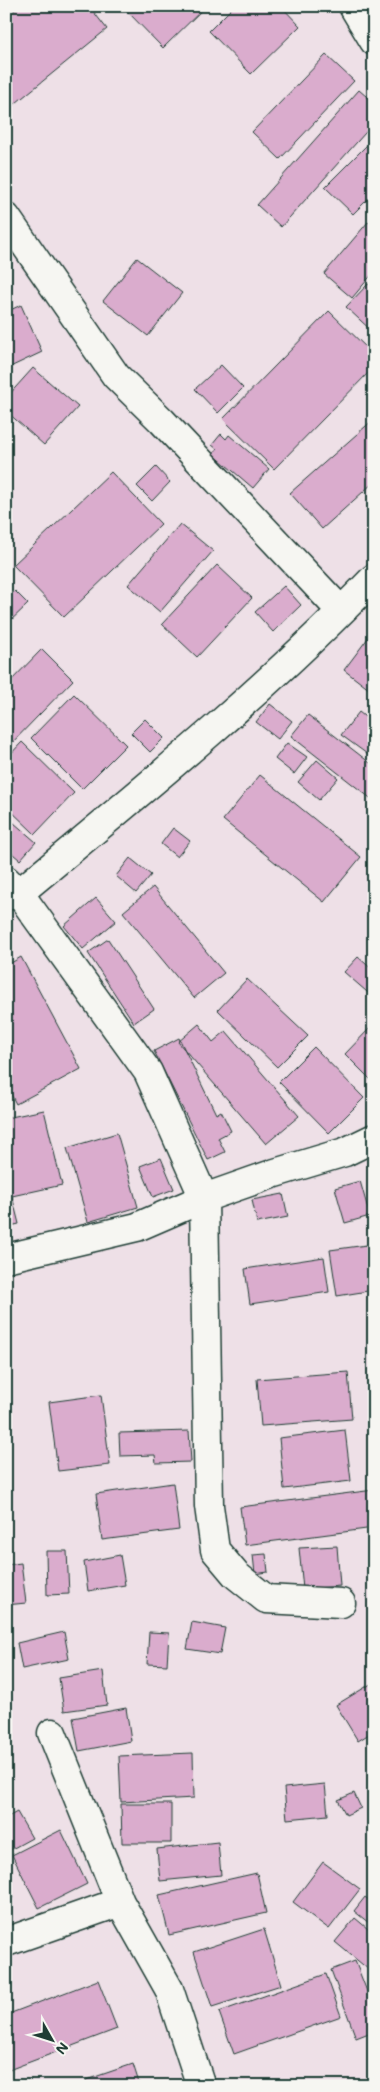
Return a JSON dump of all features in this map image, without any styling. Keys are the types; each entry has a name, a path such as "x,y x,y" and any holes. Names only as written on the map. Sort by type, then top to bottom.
{"street":[{"path":"353,6 374,41"},
{"path":"6,217 116,376 162,421 341,611"},
{"path":"341,1603 266,1599 236,1575 215,1550 210,1506 204,1198 148,1072 10,890 189,752 374,578"},
{"path":"6,1258 138,1227 204,1198 275,1173 345,1152 374,1138"},
{"path":"52,1733 120,1902 169,1989 200,2086"},
{"path":"6,1942 120,1902"}],"building":[{"path":"19,6 89,6 107,29 6,111 6,17"},
{"path":"126,6 206,6 163,48 124,8"},
{"path":"234,6 281,6 300,26 251,74 209,31"},
{"path":"326,55 354,81 280,159 252,132"},
{"path":"359,90 374,103 374,123 281,227 257,205"},
{"path":"374,138 374,193 353,214 325,187"},
{"path":"368,222 374,227 374,272 352,298 324,274"},
{"path":"137,258 182,293 148,336 103,301"},
{"path":"368,284 374,288 374,333 346,307"},
{"path":"21,305 42,352 6,369 6,312"},
{"path":"329,311 374,355 374,367 274,469 223,419"},
{"path":"221,365 243,388 218,413 195,389"},
{"path":"33,368 78,407 44,445 6,411 6,398"},
{"path":"374,419 374,482 322,529 290,493"},
{"path":"221,434 226,439 229,435 269,469 253,488 213,454 217,449 212,445"},
{"path":"156,467 170,482 152,501 137,486"},
{"path":"111,472 161,524 64,617 13,565"},
{"path":"180,524 213,551 160,612 128,585"},
{"path":"217,565 252,598 197,657 162,624"},
{"path":"284,586 301,605 273,632 255,612"},
{"path":"15,591 28,604 6,625 6,600"},
{"path":"374,630 374,693 344,670"},
{"path":"42,649 73,680 6,749 6,686"},
{"path":"74,694 126,745 82,789 31,738"},
{"path":"270,704 292,721 278,739 256,722"},
{"path":"359,712 374,724 374,759 341,735"},
{"path":"308,715 374,766 374,801 291,736"},
{"path":"145,719 164,738 150,752 131,733"},
{"path":"22,742 74,793 35,834 6,806 6,759"},
{"path":"287,743 307,757 294,774 275,759"},
{"path":"317,760 338,778 319,800 298,782"},
{"path":"260,775 361,857 324,902 223,820"},
{"path":"6,816 36,842 20,860 6,848"},
{"path":"173,828 190,841 177,857 161,844"},
{"path":"130,858 151,875 136,893 116,876"},
{"path":"153,887 224,973 194,998 123,912"},
{"path":"96,898 116,921 83,949 64,926"},
{"path":"108,939 154,1009 134,1023 88,953"},
{"path":"21,957 81,1069 16,1104 6,1085 6,966"},
{"path":"358,957 374,971 374,998 344,972"},
{"path":"247,979 308,1036 277,1067 218,1010"},
{"path":"199,1024 213,1042 226,1031 299,1116 266,1144 178,1042"},
{"path":"370,1028 374,1031 374,1083 345,1054"},
{"path":"179,1038 216,1114 221,1111 231,1131 218,1138 225,1152 208,1160 154,1051"},
{"path":"314,1047 364,1098 329,1133 279,1082"},
{"path":"44,1110 62,1185 12,1196 19,1224 6,1227 6,1118"},
{"path":"117,1133 138,1207 88,1222 67,1148"},
{"path":"161,1158 174,1189 153,1197 140,1166"},
{"path":"360,1181 370,1216 345,1223 335,1188"},
{"path":"283,1194 288,1217 257,1223 252,1200"},
{"path":"374,1244 374,1290 337,1296 330,1250"},
{"path":"324,1257 329,1292 250,1304 245,1269"},
{"path":"348,1372 352,1419 261,1426 257,1379"},
{"path":"101,1395 110,1465 58,1471 49,1402"},
{"path":"345,1430 351,1481 284,1489 279,1438"},
{"path":"189,1431 191,1462 156,1463 155,1455 120,1456 119,1433"},
{"path":"173,1483 179,1530 102,1540 96,1494"},
{"path":"374,1490 374,1528 245,1545 240,1507"},
{"path":"337,1546 340,1586 303,1589 299,1548"},
{"path":"46,1551 67,1551 69,1594 47,1595"},
{"path":"266,1554 268,1572 255,1574 253,1555"},
{"path":"120,1555 125,1585 88,1591 84,1562"},
{"path":"21,1563 26,1603 6,1605 6,1565"},
{"path":"192,1622 225,1628 220,1654 187,1649"},
{"path":"64,1632 69,1659 22,1669 17,1643"},
{"path":"149,1632 169,1633 167,1665 147,1664"},
{"path":"103,1671 107,1705 64,1711 59,1678"},
{"path":"374,1682 374,1731 358,1741 336,1705"},
{"path":"126,1708 131,1741 79,1751 73,1718"},
{"path":"193,1753 194,1798 121,1802 119,1756"},
{"path":"325,1784 328,1815 287,1819 284,1788"},
{"path":"354,1793 361,1808 346,1815 338,1800"},
{"path":"121,1804 171,1804 171,1843 122,1843"},
{"path":"17,1812 32,1838 10,1850 6,1843 6,1818"},
{"path":"61,1830 87,1884 39,1908 12,1855"},
{"path":"218,1842 221,1875 160,1881 157,1849"},
{"path":"323,1862 360,1889 329,1929 293,1902"},
{"path":"257,1873 266,1913 169,1935 159,1895"},
{"path":"6,1884 13,1898 6,1902"},
{"path":"365,1897 374,1904 374,1927 354,1911"},
{"path":"355,1918 374,1934 374,1974 335,1942"},
{"path":"264,1929 281,1985 212,2007 194,1952"},
{"path":"355,1961 374,2009 374,2031 356,2038 331,1970"},
{"path":"326,1974 341,2016 234,2054 219,2012"},
{"path":"98,1980 117,2029 6,2071 6,2015"},
{"path":"133,2064 140,2086 88,2086 86,2080"}]}
